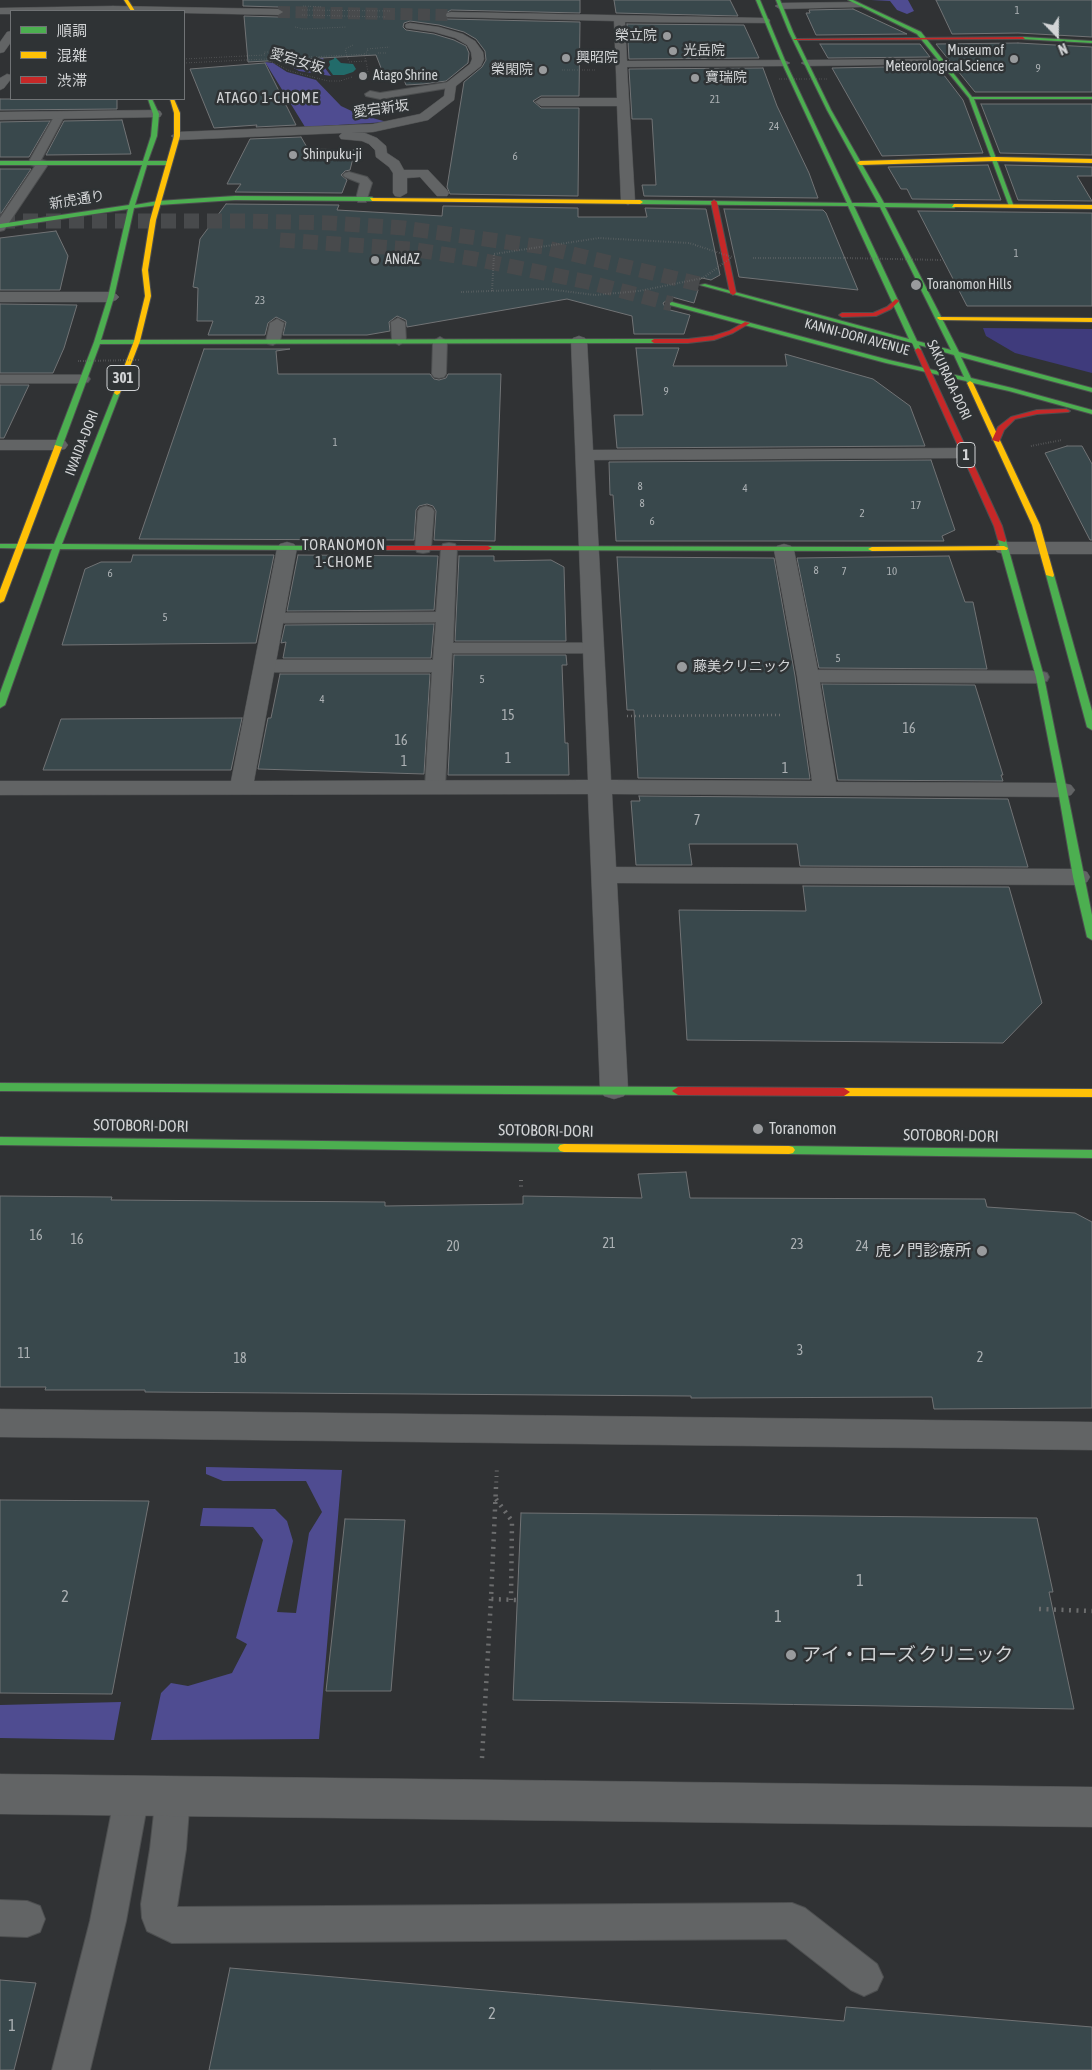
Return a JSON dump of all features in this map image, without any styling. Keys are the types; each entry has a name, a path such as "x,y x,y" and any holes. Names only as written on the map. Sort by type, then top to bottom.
{"main road":[{"name":"SAKURADA-DORI","path":"758,0 765,21 784,63 928,370 991,510 1004,548 1040,677 1063,790 1078,877 1092,937"},
{"path":"853,2 917,31 971,98 1012,206"},
{"name":"SAKURADA-DORI","path":"779,3 829,110 860,163 940,318 1036,525 1092,727"},
{"path":"795,40 1053,38 1092,42"},
{"path":"971,98 1092,98"},
{"name":"IWAIDA-DORI","path":"0,602 97,342 132,207 154,136 156,114 150,100"},
{"name":"IWAIDA-DORI","path":"0,705 58,546 137,341 148,296 145,270 153,220 177,136 177,113 172,100"},
{"path":"860,163 995,159 1092,161"},
{"path":"0,163 168,163"},
{"name":"新虎通り","path":"0,226 158,203 235,198 1092,206"},
{"path":"714,202 733,293"},
{"name":"KANNI-DORI AVENUE","path":"704,285 1092,390"},
{"path":"784,306 858,317 880,314 896,301"},
{"name":"KANNI-DORI AVENUE","path":"672,304 888,362 968,379 1092,413"},
{"path":"940,318 1092,320"},
{"path":"97,342 688,341 714,338 731,332 747,323"},
{"path":"996,440 1001,429 1013,418 1037,412 1073,411 1092,413"},
{"path":"0,546 784,550 1004,548"},
{"path":"0,1086 1092,1093"},
{"name":"SOTOBORI-DORI","path":"0,1141 1092,1154"}],"street":[{"path":"779,3 853,2"},
{"path":"48,10 131,7 278,12"},
{"path":"674,8 678,19"},
{"path":"451,15 529,12 619,18 765,21"},
{"path":"619,18 628,201"},
{"name":"愛宕新坂","path":"177,136 392,125 424,117 450,97 450,84 475,66 478,59 477,52 471,43 459,36 435,29 410,26"},
{"path":"807,63 942,62"},
{"path":"621,64 784,63"},
{"path":"540,102 623,102"},
{"path":"0,116 156,114"},
{"path":"192,142 338,136 365,137 373,141 381,149 381,154 394,164 400,174 400,193"},
{"path":"400,174 423,173 442,194"},
{"path":"0,297 110,297"},
{"path":"580,341 614,1089"},
{"path":"0,445 59,445"},
{"path":"585,455 965,454"},
{"path":"241,787 287,548"},
{"path":"1004,548 1092,548"},
{"path":"784,550 808,676 825,788"},
{"path":"0,788 600,787 1063,790"},
{"path":"604,875 1078,877"},
{"path":"0,1423 1092,1436"},
{"path":"0,1794 1092,1807"}],"lane":[{"path":"370,94 380,96 450,84"},
{"path":"0,226 38,163 60,115"},
{"path":"349,175 363,178 366,183 362,199"},
{"path":"398,322 399,341"},
{"path":"273,341 277,323"},
{"path":"439,374 440,341"},
{"path":"0,379 83,379"},
{"path":"422,548 426,511"},
{"path":"435,787 449,548"},
{"path":"274,618 445,617"},
{"path":"264,666 594,648"},
{"path":"808,676 1040,677"},
{"path":"71,2070 108,1921 132,1795"},
{"path":"173,1795 168,1849 159,1904 160,1918 172,1925 792,1922 864,1977"}],"path":[{"path":"295,10 394,11"},
{"path":"289,22 303,29 347,27"},
{"path":"353,45 345,49 349,62 366,62"},
{"path":"364,54 369,48 390,47"},
{"path":"185,59 265,55 264,52 274,52 273,48"},
{"path":"378,53 387,53"},
{"path":"364,54 369,76"},
{"path":"334,57 370,54"},
{"path":"185,62 347,56"},
{"name":"愛宕女坂","path":"260,60 274,62 290,71 328,81 340,81 353,76"},
{"path":"562,70 596,70"},
{"path":"779,79 829,79"},
{"path":"461,292 492,291 547,289 595,295 639,291 703,278 732,257 689,243 599,238 494,254 492,291"},
{"path":"751,258 941,260"},
{"path":"78,360 140,360"},
{"path":"597,716 813,715"},
{"path":"482,1760 497,1466"},
{"path":"496,1498 512,1521 510,1600"},
{"path":"491,1599 517,1600"},
{"path":"1039,1609 1092,1611"}],"shaded area":[{"path":"871,0 908,0 914,11 907,14 897,10 890,1"},
{"path":"323,57 325,68 331,76 299,71 277,59"},
{"path":"265,62 273,63 287,72 316,80 341,106 358,114 387,122 305,127"},
{"path":"983,328 1092,329 1092,373 1015,353 986,336"},
{"path":"206,1467 342,1470 319,1739 151,1740 161,1693 171,1683 188,1686 232,1673 247,1644 236,1638 263,1540 253,1527 200,1526 203,1508 275,1509 287,1521 293,1541 277,1612 296,1613 309,1533 322,1512 306,1481 223,1481 206,1474"},
{"path":"121,1702 114,1740 0,1738 0,1705"}],"water":[{"path":"334,56 341,63 353,64 356,69 344,75 333,75 328,68 330,65 329,61 334,59"}],"building":[{"path":"243,0 580,0 580,13 451,10 444,14 447,19 580,22 579,96 541,96 533,101 541,108 579,108 578,196 450,194 447,187 464,82 482,67 486,60 485,51 476,39 464,32 439,25 410,21 404,23 403,27 406,30 434,34 454,40 466,46 469,53 468,63 446,81 423,84 406,85 401,72 383,73 376,55 248,62 244,16 278,17 285,11 278,7 243,6"},
{"path":"614,0 730,0 738,16 616,13"},
{"path":"936,0 1092,0 1092,37 1018,33 952,34"},
{"path":"853,9 907,34 816,35 806,13 810,13 809,10"},
{"path":"627,24 744,25 759,58 629,59"},
{"path":"1018,43 1092,47 1092,92 975,92 936,44"},
{"path":"820,44 920,44 930,57 828,58"},
{"path":"265,63 296,125 214,128 190,69"},
{"path":"937,66 963,100 983,153 882,156 832,68"},
{"path":"763,68 777,106 809,173 818,198 644,196 642,185 656,185 652,119 632,119 629,69"},
{"path":"0,99 117,100 117,109 0,110"},
{"path":"981,104 1092,104 1092,155 1000,153"},
{"path":"122,120 131,154 46,155 64,121"},
{"path":"50,121 29,157 0,157 0,122"},
{"path":"301,137 308,149 355,150 350,170 345,171 341,175 347,180 342,193 235,192 241,184 227,184 250,139"},
{"path":"988,165 1001,200 912,199 907,189 901,189 888,167"},
{"path":"1005,165 1092,167 1092,176 1077,176 1092,201 1018,200"},
{"path":"0,169 31,169 0,215"},
{"path":"226,204 339,205 337,210 442,216 443,206 578,208 578,217 647,217 645,208 706,209 720,275 711,280 702,278 694,284 698,290 694,303 672,297 663,303 666,309 690,315 684,334 634,334 632,316 567,299 407,327 406,320 397,316 389,322 390,331 367,335 283,335 286,322 276,317 268,323 265,335 208,335 213,321 197,321 198,288 193,287 200,239"},
{"path":"724,209 823,210 826,213 858,290 739,277"},
{"path":"918,211 1092,213 1092,306 967,306"},
{"path":"56,231 68,256 60,290 0,290 0,238"},
{"path":"0,304 77,305 64,348 53,373 0,373"},
{"path":"636,348 679,348 673,366 787,366 785,354 873,379 910,406 925,446 617,448 614,415 643,415"},
{"path":"204,349 290,349 276,351 278,374 430,374 434,379 439,380 446,378 448,374 501,374 495,541 434,540 436,511 433,506 427,504 419,506 416,510 414,540 139,539"},
{"path":"0,385 29,385 4,438 0,438"},
{"path":"1067,446 1082,446 1092,464 1092,540 1090,540 1045,453"},
{"path":"931,460 955,530 942,536 944,541 616,541 613,495 610,495 609,462"},
{"path":"133,555 274,555 256,643 62,645 85,569 101,562 131,562"},
{"path":"298,555 438,556 434,610 287,611"},
{"path":"459,556 494,556 494,561 551,560 564,567 566,641 455,641"},
{"path":"949,556 965,602 973,602 987,669 819,668 797,558"},
{"path":"617,557 774,558 795,676 810,779 638,778 634,710 627,710"},
{"path":"434,624 431,658 283,658 286,642 281,643 285,625"},
{"path":"454,655 566,655 567,665 562,665 565,743 568,743 569,775 448,775"},
{"path":"280,674 430,674 424,774 258,769 268,718 271,718"},
{"path":"822,684 975,685 1003,775 1001,775 1003,781 838,780"},
{"path":"242,718 231,770 43,770 61,719"},
{"path":"639,796 1008,799 1028,867 800,866 797,844 689,844 692,865 636,865 631,801 640,801"},
{"path":"803,886 1009,887 1042,1003 1003,1043 687,1040 679,910 806,911"},
{"path":"686,1172 690,1198 985,1199 987,1207 1075,1213 1092,1222 1092,1408 934,1409 932,1397 691,1398 691,1396 145,1392 145,1390 45,1390 46,1387 0,1387 0,1196 112,1197 111,1200 385,1202 385,1206 523,1204 523,1196 642,1198 638,1174"},
{"path":"0,1500 149,1501 112,1694 0,1693"},
{"path":"521,1513 1037,1518 1053,1592 1049,1592 1074,1709 513,1700"},
{"path":"345,1519 405,1520 391,1691 326,1691"},
{"path":"230,1968 844,2021 846,2007 1092,2027 1092,2070 209,2070"},
{"path":"0,1980 36,1983 14,2070 0,2070"}],"tunnel":[{"path":"278,12 451,15"},
{"path":"0,221 245,221 331,223 404,228 543,247 703,285"},
{"path":"280,240 410,249 475,259 588,282 672,304"}],"traffic: fast":[{"path":"758,0 784,63 918,350"},
{"path":"778,0 791,32 829,110 860,163 940,318 970,383"},
{"path":"850,0 919,33 971,98 1012,206"},
{"path":"1023,38 1092,42"},
{"path":"971,98 1092,98"},
{"path":"58,447 97,342 111,297 135,193 154,136 156,114 150,100"},
{"path":"0,163 168,163"},
{"path":"0,226 158,203 235,198 372,199"},
{"path":"640,202 954,206"},
{"path":"703,285 1092,390"},
{"path":"672,304 888,362 1010,389 1092,412"},
{"path":"97,342 654,341"},
{"path":"0,705 57,546 117,393"},
{"path":"1002,540 1040,677 1063,790 1078,877 1092,937"},
{"path":"0,546 319,548"},
{"path":"488,548 872,549"},
{"path":"1050,575 1092,727"},
{"path":"0,1087 678,1091"},
{"path":"0,1141 564,1148"},
{"path":"789,1150 1092,1154"}],"traffic: slow":[{"path":"126,0 132,10"},
{"path":"117,393 137,341 148,296 145,270 153,220 177,136 177,113 172,100"},
{"path":"860,163 995,159 1092,161"},
{"path":"372,199 640,202"},
{"path":"954,206 1092,207"},
{"path":"940,318 1092,320"},
{"path":"970,383 1036,525 1050,575"},
{"path":"0,601 58,447"},
{"path":"872,549 1004,548"},
{"path":"844,1092 1092,1093"},
{"path":"564,1148 789,1150"}],"traffic: jam":[{"path":"795,40 1023,38"},
{"path":"714,202 733,293"},
{"path":"842,315 874,315 889,308 896,301"},
{"path":"654,341 688,341 714,338 731,332 747,323"},
{"path":"918,350 998,526 1002,540"},
{"path":"996,440 1001,429 1013,418 1037,412 1066,411"},
{"path":"319,548 488,548"},
{"path":"678,1091 844,1092"}],"place":[{"name":"榮立院","path":"667,36"},
{"name":"光岳院","path":"673,51"},
{"name":"興昭院","path":"566,58"},
{"name":"Museum of Meteorological Science","path":"1014,59"},
{"name":"榮閑院","path":"543,70"},
{"name":"Atago Shrine","path":"363,76"},
{"name":"寶瑞院","path":"695,78"},
{"name":"Shinpuku-ji","path":"293,155"},
{"name":"ANdAZ","path":"375,260"},
{"name":"Toranomon Hills","path":"916,285"},
{"name":"藤美クリニック","path":"682,667"},
{"name":"Toranomon","path":"758,1129"},
{"name":"虎ノ門診療所","path":"982,1251"},
{"name":"アイ・ローズ クリニック","path":"791,1655"}],"district":[{"name":"ATAGO 1-CHOME","path":"268,98"},
{"name":"TORANOMON 1-CHOME","path":"344,554"}]}
